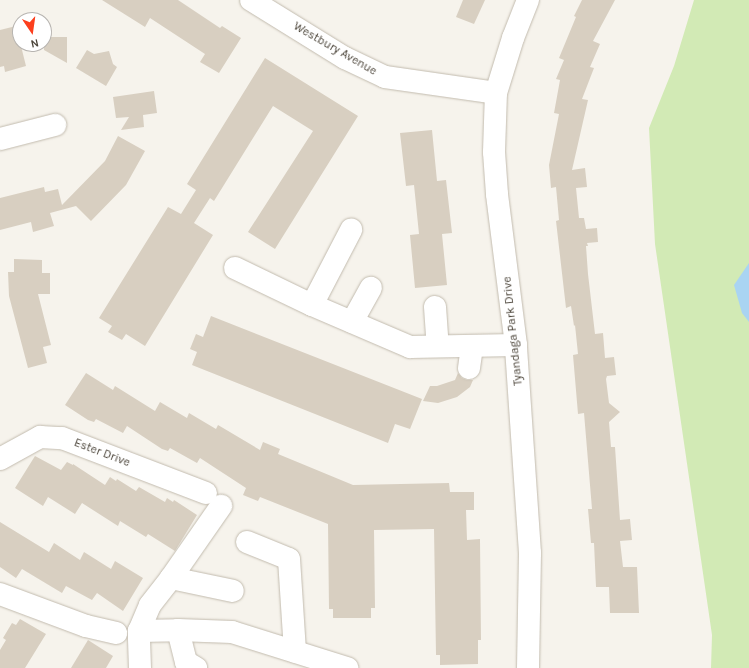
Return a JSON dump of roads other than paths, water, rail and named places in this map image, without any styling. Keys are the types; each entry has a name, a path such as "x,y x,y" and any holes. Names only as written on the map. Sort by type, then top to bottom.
{"street":[{"name":"Westbury Avenue","path":"251,0 345,58 385,77 496,93"},
{"name":"Tyandaga Park Drive","path":"528,0 513,38 496,93 494,152 496,187 516,345 530,553 528,668"},
{"path":"0,140 55,125"},
{"path":"312,305 351,230"},
{"path":"235,268 312,305 410,347 516,345"},
{"path":"352,322 371,288"},
{"path":"435,307 438,346"},
{"path":"469,368 472,346"},
{"name":"Ester Drive","path":"0,459 40,437 62,438 213,499 171,578"},
{"path":"247,542 289,559 295,652"},
{"path":"140,668 139,631 150,604 171,578 234,591"},
{"path":"0,595 86,626 116,633"},
{"path":"139,631 178,630 232,632 333,666"},
{"path":"178,630 186,662 196,668"}],"water":[{"path":"749,263 749,322 742,313 734,285"}]}
